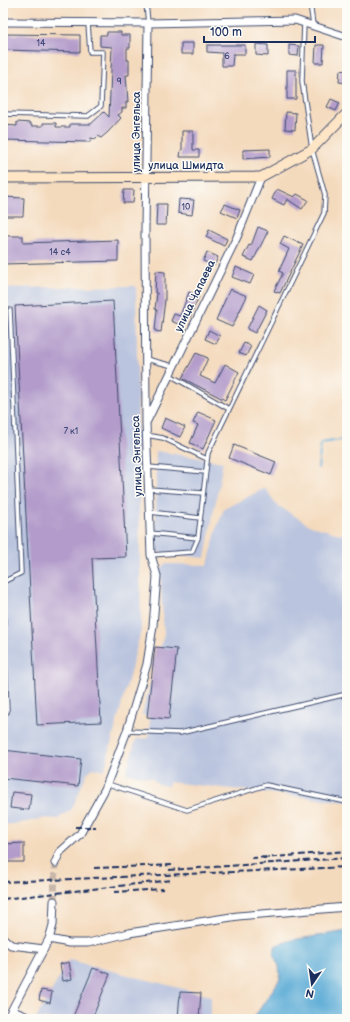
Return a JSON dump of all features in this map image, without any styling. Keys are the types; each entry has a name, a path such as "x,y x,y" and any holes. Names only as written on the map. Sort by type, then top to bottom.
{"main road":[{"name":"улица Шмидта","path":"3,178 261,177 312,149 347,113"}],"street":[{"path":"3,22 148,23 295,20 347,37"},
{"name":"улица Энгельса","path":"55,863 60,852 80,834 108,784 127,731 147,664 153,626 157,576 151,555 146,435 146,177 148,23"},
{"name":"улица Чапаева","path":"146,422 237,237 261,177"},
{"path":"8,1019 50,939 53,925 54,901"},
{"path":"50,939 69,943 88,944 129,933 238,916 347,907"},
{"path":"3,938 11,944 44,949"}],"lane":[{"path":"146,3 148,23"},
{"path":"310,3 313,26"},
{"path":"3,114 88,116 101,106 103,52 90,52 88,23"},
{"path":"151,555 192,552 198,538 208,453 324,213 325,195 312,149 302,81 304,23"},
{"path":"3,582 21,573 10,310"},
{"path":"146,359 174,366"},
{"path":"169,375 229,409"},
{"path":"146,435 163,438 207,459"},
{"path":"148,467 206,472"},
{"path":"149,489 203,493"},
{"path":"150,512 200,518"},
{"path":"150,533 198,538"},
{"path":"3,601 7,712"},
{"path":"127,731 180,733 347,694"},
{"path":"108,784 187,810 266,785 347,802"},
{"path":"13,1009 37,1019"}],"shaded area":[{"path":"136,286 141,631 104,771 93,768 87,773 72,809 58,819 46,818 3,825 3,288"},
{"path":"156,451 223,462 205,558 156,552"},
{"path":"265,488 277,505 311,526 347,536 347,802 169,782 168,786 158,784 152,778 126,773 136,739 149,738 150,719 142,714 164,634 160,571 165,564 208,565 217,527 224,509"},
{"path":"69,960 211,996 211,1019 36,1019"}],"water":[{"path":"347,931 347,1019 253,1019 280,979 279,966 273,954 276,945 292,940"}],"building":[{"path":"107,32 121,32 121,35 130,35 130,48 127,48 129,75 126,75 128,102 126,102 126,108 122,108 122,112 118,115 121,118 108,132 101,138 98,136 95,139 91,138 90,142 3,140 3,125 17,126 17,122 31,123 31,126 43,126 43,123 56,123 56,127 70,127 70,124 91,124 104,112 109,117 112,47 100,46 100,35 107,35"},
{"path":"3,34 80,35 80,52 3,50"},
{"path":"181,43 193,43 193,54 181,54"},
{"path":"256,44 268,45 268,56 256,55"},
{"path":"207,45 245,45 245,54 233,54 232,66 222,66 222,53 207,52"},
{"path":"289,45 299,46 298,56 289,55"},
{"path":"316,45 324,45 323,63 315,63"},
{"path":"287,70 296,70 296,99 287,99"},
{"path":"340,70 347,71 347,83 339,82"},
{"path":"331,99 340,103 336,111 327,107"},
{"path":"286,112 296,113 295,130 285,129"},
{"path":"182,131 193,131 193,150 199,150 199,157 180,157 182,150"},
{"path":"270,149 270,157 243,159 243,150"},
{"path":"277,189 294,197 297,194 308,200 302,209 287,199 284,205 272,199"},
{"path":"124,190 134,190 133,203 123,203"},
{"path":"3,197 24,198 23,216 3,216"},
{"path":"179,199 194,200 192,215 178,213"},
{"path":"157,204 167,204 166,225 156,225"},
{"path":"225,204 240,210 237,218 221,211"},
{"path":"258,227 268,231 253,261 243,257 249,245 251,246"},
{"path":"209,230 227,239 224,246 206,237"},
{"path":"3,236 23,236 23,243 118,240 118,261 3,264"},
{"path":"284,236 303,245 280,293 274,291 283,273 279,271 289,249 280,244"},
{"path":"207,252 218,257 214,266 203,261"},
{"path":"236,267 254,275 250,284 232,277"},
{"path":"156,271 165,272 165,300 161,332 155,331 157,310 155,309 157,293 155,293"},
{"path":"230,289 247,296 232,327 216,320"},
{"path":"189,292 199,296 190,317 187,316 183,326 171,321 174,314 180,316"},
{"path":"113,301 126,557 92,558 101,722 37,725 15,306"},
{"path":"259,305 267,310 255,333 247,329"},
{"path":"209,330 220,336 216,344 205,339"},
{"path":"244,343 251,346 246,356 239,353"},
{"path":"196,353 208,358 200,376 215,383 225,364 239,372 225,400 182,378"},
{"path":"198,412 216,420 203,449 190,443 198,425 193,423"},
{"path":"165,418 185,427 180,437 161,428"},
{"path":"234,445 276,462 271,475 229,458"},
{"path":"155,647 177,649 169,719 147,717"},
{"path":"3,750 81,759 78,786 3,778"},
{"path":"12,792 31,794 29,810 10,808"},
{"path":"24,843 24,862 3,862 3,844"},
{"path":"69,962 72,979 63,981 60,964"},
{"path":"93,968 110,974 92,1019 72,1019"},
{"path":"41,990 52,992 50,1003 39,1000"},
{"path":"180,992 201,993 199,1019 178,1019"}],"waterway":[{"path":"318,468 321,443 347,439"}],"tunnel":[{"path":"54,901 55,863"}],"railway":[{"path":"75,827 96,827"},
{"path":"263,858 347,851"},
{"path":"251,858 269,857"},
{"path":"169,870 347,858"},
{"path":"94,868 175,865"},
{"path":"3,882 347,867"},
{"path":"3,899 172,880"},
{"path":"114,892 164,889"}]}
